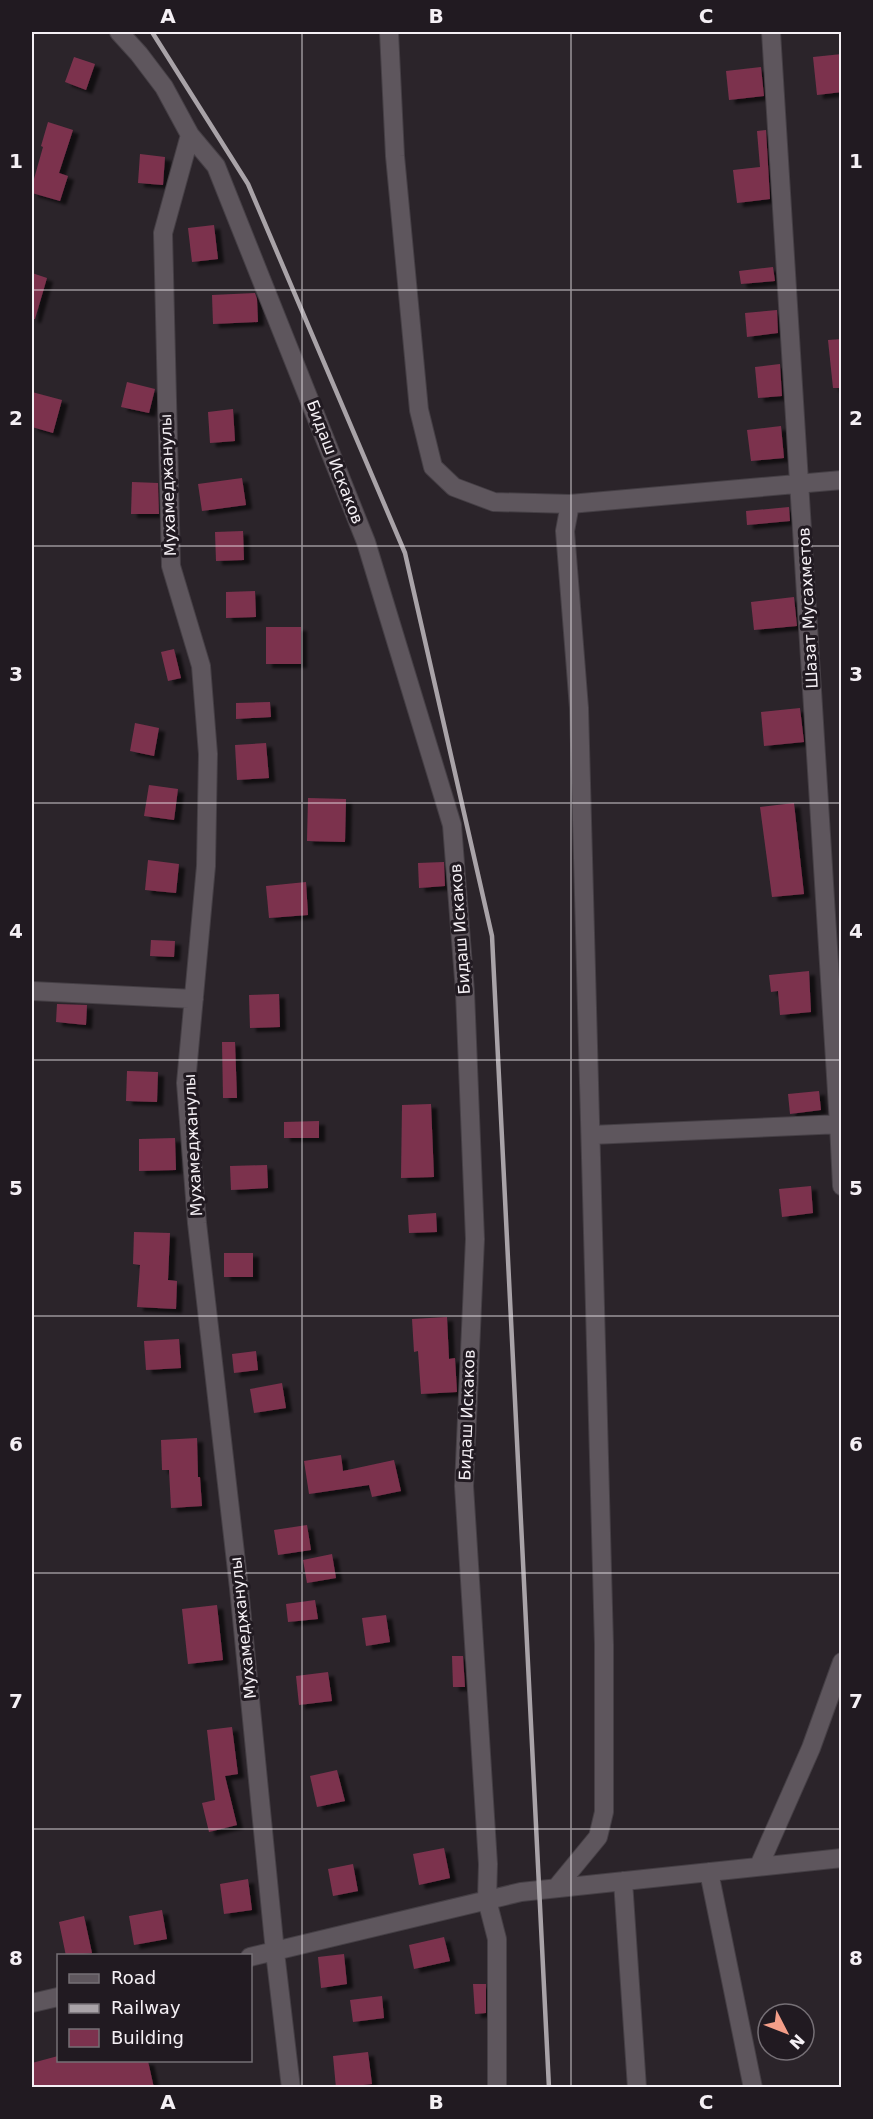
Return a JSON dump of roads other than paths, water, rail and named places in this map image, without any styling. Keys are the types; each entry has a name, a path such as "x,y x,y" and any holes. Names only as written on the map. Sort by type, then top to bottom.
{"street":[{"name":"Бидаш Искаков","path":"119,32 164,87 190,135 216,166 366,542 452,825 465,992 475,1239 464,1486 488,1864 488,1900 497,1939 497,2088"},
{"path":"389,32 395,156 419,410 433,467 454,487 494,502 570,504 842,480"},
{"name":"Шазат Мусахметов","path":"771,32 840,1124 842,1186"},
{"name":"Мухамеджанулы","path":"190,135 163,233 171,566 201,666 208,754 206,866 186,1083 197,1223 239,1588 291,2088"},
{"path":"556,1888 598,1837 604,1812 604,1645 579,708 565,531 570,504"},
{"path":"32,991 194,999"},
{"path":"591,1135 840,1124"},
{"path":"759,1866 812,1748 842,1662"},
{"path":"252,1957 521,1892 842,1858"},
{"path":"709,1872 753,2088"},
{"path":"623,1881 637,2088"},
{"path":"32,2003 57,1997"}],"railway":[{"path":"152,32 248,184 405,553 492,936 549,2088"}]}
